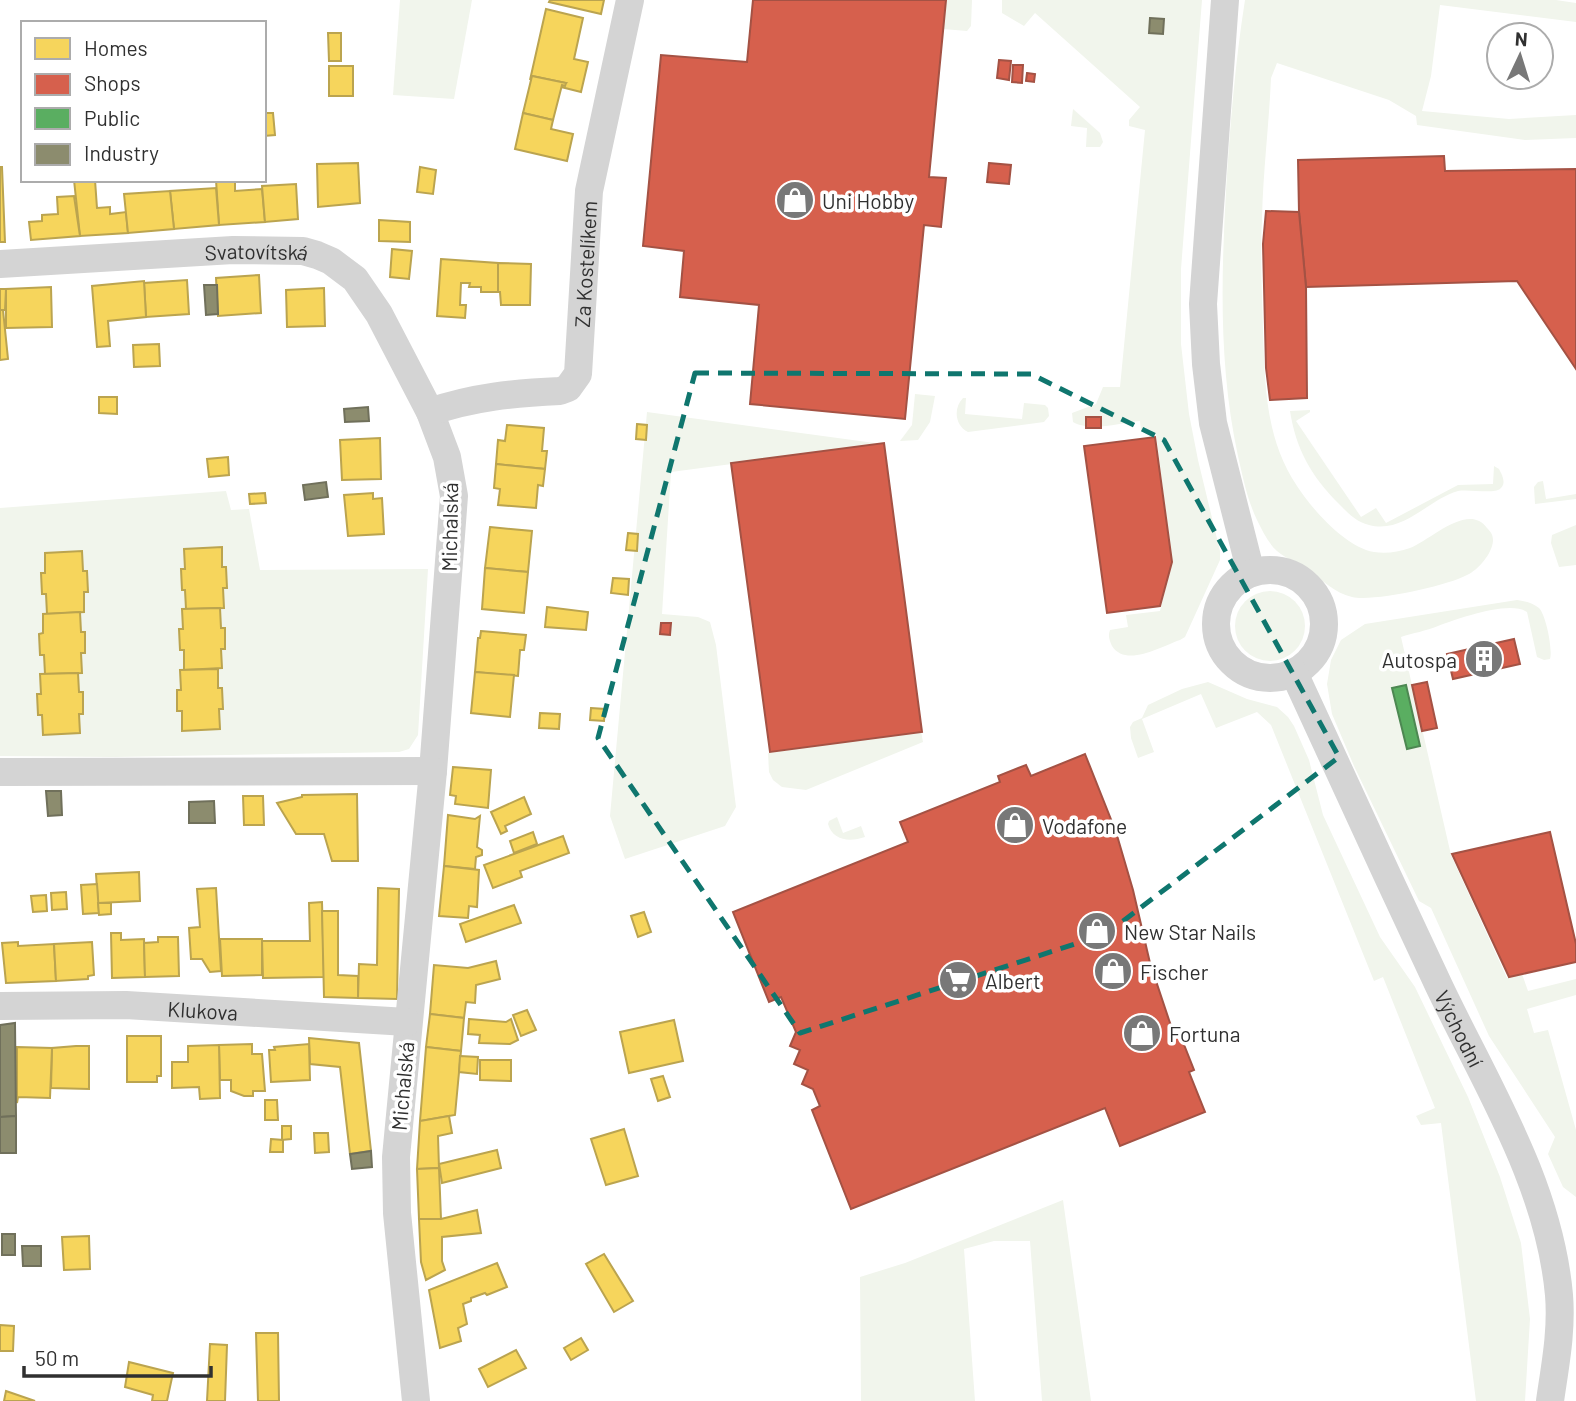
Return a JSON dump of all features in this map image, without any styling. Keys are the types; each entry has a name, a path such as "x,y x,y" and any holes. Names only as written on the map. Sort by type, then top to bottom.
{"street":[{"name":"Za Kostelíkem","path":"430,412 489,396 560,391 568,388 578,374 589,191 630,0"},
{"path":"1225,0 1203,304 1213,423 1251,573"},
{"name":"Svatovítská","path":"0,264 233,250 303,251 317,255 331,261 355,279 389,332 430,412"},
{"name":"Michalská","path":"416,1401 397,1213 396,1157 433,771 454,496 447,457 430,412"},
{"path":"1267,570 1297,577 1310,587 1319,600 1324,615 1322,639 1312,659 1294,673 1277,678 1251,674 1229,660 1220,646 1215,621 1218,608 1230,587 1251,573 1267,570"},
{"name":"Východní","path":"1294,673 1439,985 1519,1148 1536,1194 1549,1239 1559,1296 1558,1342 1550,1401"},
{"path":"0,772 433,771"},
{"name":"Klukova","path":"0,1006 126,1005 407,1022"}],"highlighted area":[{"path":"695,373 1031,374 1164,440 1339,757 1106,934 800,1033 598,738"}],"shaded area":[{"path":"400,0 472,0 454,99 393,95"},
{"path":"946,0 972,0 971,26 967,31 943,29"},
{"path":"1002,0 1202,0 1181,269 1181,344 1189,414 1220,560 1185,637 1144,654 1126,655 1118,652 1112,646 1109,634 1110,630 1128,627 1126,615 1160,611 1172,562 1156,434 1151,435 1150,430 1141,431 1140,421 1096,427 1080,425 1073,422 1072,413 1096,404 1103,387 1120,387 1145,130 1129,126 1129,120 1140,107 1035,13 1024,26 1002,13"},
{"path":"1245,0 1556,0 1576,3 1576,22 1440,5 1431,76 1422,111 1509,119 1576,115 1576,138 1525,140 1417,125 1416,116 1389,100 1277,63 1271,78 1261,274 1266,391 1278,449 1286,468 1311,505 1330,526 1363,549 1378,553 1401,551 1419,544 1449,525 1470,519 1479,521 1492,534 1492,546 1480,565 1471,573 1457,579 1392,595 1362,598 1346,595 1277,551 1257,520 1251,504 1232,423 1223,324 1224,225 1229,143"},
{"path":"1073,109 1100,133 1103,142 1100,147 1086,147 1087,128 1071,126"},
{"path":"915,394 935,396 930,422 918,440 900,441 912,425"},
{"path":"963,398 966,398 965,414 1022,419 1024,403 1045,405 1049,416 1044,422 968,432 960,426 957,416"},
{"path":"1310,410 1296,421 1361,517 1376,508 1386,523 1458,485 1493,484 1494,466 1500,471 1503,484 1500,489 1492,491 1458,491 1447,495 1393,525 1364,524 1349,514 1329,494 1306,461 1296,438 1290,411"},
{"path":"647,412 882,444 671,472 662,614 698,617 710,622 716,645 736,807 725,826 625,859 610,816"},
{"path":"1543,481 1546,499 1576,494 1576,499 1535,504 1534,487"},
{"path":"226,491 231,510 249,509 260,570 428,569 418,735 409,749 399,752 114,757 0,756 0,508"},
{"path":"1576,525 1576,565 1559,567 1551,543 1552,535"},
{"path":"1270,591 1289,597 1299,607 1305,626 1299,645 1289,655 1270,661 1251,655 1241,645 1235,626 1241,607 1251,597"},
{"path":"1517,600 1534,605 1542,612 1550,641 1550,659 1537,657 1527,612 1519,609 1483,612 1401,637 1451,855 1507,978 1522,974 1528,991 1576,979 1576,995 1527,1009 1534,1033 1548,1030 1576,1130 1576,1197 1563,1187 1548,1154 1555,1137 1489,1036 1431,908 1419,901 1354,766 1332,714 1327,684 1331,660 1341,640 1365,624"},
{"path":"1208,682 1247,699 1277,707 1294,726 1309,760 1323,815 1380,937 1415,987 1468,1097 1500,1177 1521,1243 1530,1319 1525,1401 1476,1401 1441,1123 1421,1125 1416,1116 1435,1108 1383,977 1374,981 1271,725 1257,712 1216,728 1201,694 1142,719 1154,752 1138,758 1130,727 1133,722 1142,718 1148,705 1182,689"},
{"path":"921,731 923,742 806,790 782,787 773,780 769,772 768,753"},
{"path":"837,817 843,833 861,826 865,837 848,840 838,837 828,824"},
{"path":"1063,1200 1091,1401 1042,1401 1030,1241 994,1241 964,1249 975,1401 861,1401 860,1277 905,1263"}],"building: Homes":[{"path":"604,0 601,14 549,2"},
{"path":"546,9 583,18 574,59 588,62 581,92 561,87 566,83 532,76 530,80"},
{"path":"328,33 341,33 341,61 329,61"},
{"path":"329,66 353,66 353,96 329,96"},
{"path":"532,76 566,83 565,86 562,85 553,120 523,113"},
{"path":"266,113 273,113 275,135 266,136"},
{"path":"523,113 553,120 551,129 573,134 567,161 515,149"},
{"path":"358,163 360,203 318,207 317,164"},
{"path":"2,167 5,242 0,242"},
{"path":"420,167 436,170 433,194 417,192"},
{"path":"74,182 95,182 97,208 110,207 110,214 126,212 128,233 80,236"},
{"path":"216,182 235,182 235,191 262,189 265,222 219,225"},
{"path":"296,184 298,219 265,222 262,186"},
{"path":"216,188 219,225 174,229 170,191"},
{"path":"170,191 174,229 128,233 124,194"},
{"path":"74,196 80,236 31,240 29,222 42,221 42,215 58,214 57,197"},
{"path":"379,220 410,222 410,242 379,241"},
{"path":"392,249 412,251 409,279 390,277"},
{"path":"441,259 498,263 498,292 481,292 481,287 469,287 470,283 461,283 460,305 466,305 465,318 437,316"},
{"path":"498,263 531,264 530,305 501,305"},
{"path":"259,275 261,313 218,316 216,278"},
{"path":"187,280 189,314 146,317 144,283"},
{"path":"144,281 146,317 108,321 110,346 97,347 92,286"},
{"path":"51,287 52,327 6,328 6,289"},
{"path":"324,288 325,326 287,327 286,290"},
{"path":"0,289 6,289 5,310 0,311"},
{"path":"0,310 3,310 8,359 0,360"},
{"path":"159,344 160,366 134,367 133,345"},
{"path":"99,397 117,397 117,414 99,413"},
{"path":"637,424 647,425 646,440 636,439"},
{"path":"507,425 544,428 542,451 547,451 545,469 496,464 498,440 505,441"},
{"path":"380,438 381,479 342,480 340,440"},
{"path":"228,457 229,475 209,477 207,459"},
{"path":"496,464 545,469 543,486 538,485 536,508 498,505 500,489 494,488"},
{"path":"265,493 266,503 250,504 249,494"},
{"path":"373,493 373,499 382,498 384,534 348,536 344,495"},
{"path":"490,527 532,531 528,572 485,568"},
{"path":"628,533 638,534 637,551 626,550"},
{"path":"222,547 222,567 226,567 227,588 223,588 224,608 186,609 181,569 185,569 184,549"},
{"path":"82,551 88,592 84,592 84,612 47,614 41,573 45,573 45,553"},
{"path":"485,568 528,572 524,613 482,609"},
{"path":"613,578 629,579 628,595 611,593"},
{"path":"547,607 588,612 586,630 545,627"},
{"path":"220,608 221,628 225,628 225,649 221,649 222,668 184,670 184,650 180,650 179,629 183,629 182,609"},
{"path":"80,612 81,632 85,632 85,653 81,653 82,673 45,674 44,655 40,655 39,634 43,633 43,614"},
{"path":"481,631 526,635 524,650 520,650 518,676 475,672"},
{"path":"218,669 218,688 222,688 223,709 219,709 220,729 182,731 182,711 177,711 177,690 181,690 180,670"},
{"path":"475,672 514,675 510,717 471,713"},
{"path":"78,673 79,692 83,692 83,714 79,714 80,733 43,735 42,715 38,715 40,674"},
{"path":"591,708 605,709 604,721 590,720"},
{"path":"540,713 560,714 559,729 539,728"},
{"path":"453,767 491,770 488,808 455,804 456,796 450,795"},
{"path":"357,794 358,861 332,861 324,834 296,834 277,803 302,795"},
{"path":"243,796 263,796 264,825 244,825"},
{"path":"524,797 531,814 505,826 507,831 501,834 491,812"},
{"path":"448,815 475,819 480,816 477,847 482,850 482,855 476,857 475,869 444,866"},
{"path":"533,832 537,844 514,853 510,841"},
{"path":"563,836 569,853 520,871 522,877 493,888 484,865"},
{"path":"444,866 479,870 477,907 469,906 468,918 439,916"},
{"path":"139,872 140,901 98,903 96,874"},
{"path":"97,884 99,913 83,914 81,885"},
{"path":"216,888 221,971 210,972 202,959 191,959 189,928 200,927 197,889"},
{"path":"378,888 399,889 397,999 358,998 359,964 377,965"},
{"path":"66,892 67,909 52,910 51,893"},
{"path":"46,895 47,911 33,912 31,896"},
{"path":"322,902 324,977 263,978 262,941 310,941 309,903"},
{"path":"98,903 111,903 111,914 99,915"},
{"path":"514,905 521,923 466,942 460,924"},
{"path":"322,911 338,911 338,975 358,976 358,998 324,997"},
{"path":"644,912 651,932 638,937 631,916"},
{"path":"111,933 121,933 121,940 144,939 145,977 112,978"},
{"path":"158,937 178,937 179,976 145,977 144,943 158,942"},
{"path":"220,939 262,939 262,975 222,976"},
{"path":"18,942 18,946 54,944 56,981 6,983 2,943"},
{"path":"92,942 94,975 88,976 88,979 56,981 54,944"},
{"path":"496,961 500,979 476,985 475,1003 466,1002 464,1018 430,1014 434,965 468,968"},
{"path":"527,1010 536,1030 521,1036 513,1015"},
{"path":"430,1014 464,1018 461,1051 426,1047"},
{"path":"469,1019 506,1022 511,1019 518,1040 510,1044 479,1043 480,1035 468,1034"},
{"path":"674,1020 683,1061 629,1073 620,1032"},
{"path":"127,1036 161,1036 161,1076 157,1076 157,1082 127,1082"},
{"path":"309,1038 359,1043 371,1151 350,1154 340,1067 310,1064"},
{"path":"252,1044 252,1054 262,1054 265,1091 253,1091 253,1096 244,1096 231,1091 231,1080 220,1080 219,1045"},
{"path":"309,1044 310,1080 271,1082 269,1050 275,1050 274,1047"},
{"path":"219,1045 220,1098 200,1099 199,1087 172,1088 172,1062 188,1062 188,1046"},
{"path":"89,1046 89,1089 51,1088 52,1048"},
{"path":"17,1047 52,1048 50,1098 18,1097 17,1103"},
{"path":"426,1047 461,1051 455,1115 420,1121"},
{"path":"460,1056 478,1057 477,1074 459,1072"},
{"path":"480,1060 511,1060 511,1081 480,1080"},
{"path":"663,1076 670,1097 658,1101 651,1079"},
{"path":"265,1100 277,1100 278,1120 265,1120"},
{"path":"449,1116 452,1133 438,1136 439,1168 417,1169 420,1121"},
{"path":"282,1126 291,1126 291,1139 282,1140"},
{"path":"624,1129 638,1176 606,1185 591,1139"},
{"path":"314,1133 328,1133 329,1152 315,1153"},
{"path":"271,1139 283,1140 283,1152 270,1152"},
{"path":"497,1150 501,1168 442,1183 439,1164"},
{"path":"439,1168 441,1219 419,1219 417,1169"},
{"path":"477,1210 481,1233 442,1237 442,1261 445,1270 426,1280 421,1262 419,1219 441,1219"},
{"path":"89,1236 90,1269 64,1270 62,1237"},
{"path":"604,1254 633,1301 614,1312 586,1264"},
{"path":"497,1263 507,1287 471,1298 471,1301 463,1304 467,1324 458,1328 461,1341 440,1348 429,1290"},
{"path":"0,1325 14,1326 13,1351 0,1351"},
{"path":"256,1333 278,1333 279,1401 258,1401"},
{"path":"581,1338 588,1350 571,1360 564,1348"},
{"path":"210,1344 227,1345 225,1401 207,1401"},
{"path":"516,1350 526,1368 488,1387 479,1369"},
{"path":"129,1362 173,1373 167,1401 152,1401 153,1395 125,1387"},
{"path":"6,1391 35,1401 4,1401"}],"building: Shops":[{"name":"Uni Hobby","path":"753,0 946,0 929,177 946,178 941,227 924,225 905,419 750,404 759,305 680,297 684,251 643,246 661,55 747,62"},
{"path":"999,60 1011,61 1009,80 997,78"},
{"path":"1013,65 1023,65 1022,83 1012,82"},
{"path":"1027,73 1035,74 1034,82 1026,81"},
{"path":"1444,156 1445,171 1576,169 1576,369 1517,281 1306,287 1299,212 1298,160"},
{"path":"989,163 1011,165 1009,184 987,182"},
{"path":"1266,211 1299,212 1306,287 1307,398 1270,400 1266,368 1263,244"},
{"path":"1086,417 1101,417 1101,428 1086,428"},
{"path":"1155,437 1172,562 1160,606 1107,613 1084,446"},
{"path":"884,443 922,732 770,752 731,463"},
{"path":"661,623 671,623 670,635 660,634"},
{"name":"Autospa","path":"1514,639 1520,664 1453,679 1447,654"},
{"path":"1427,682 1437,728 1422,731 1412,685"},
{"name":"Albert","path":"1085,754 1116,832 1150,963 1169,1020 1174,1034 1179,1032 1194,1070 1189,1072 1205,1112 1120,1146 1105,1108 851,1209 812,1110 820,1106 813,1089 802,1084 808,1070 794,1064 800,1050 790,1046 796,1032 781,997 769,1002 733,912 908,842 900,822 1000,782 998,776 1026,765 1031,776"},
{"path":"1550,832 1576,944 1576,962 1509,977 1452,854"}],"building: Public":[{"path":"1406,685 1420,746 1407,749 1392,688"}],"building: Industry":[{"path":"1150,18 1164,19 1163,34 1149,33"},
{"path":"204,285 217,285 218,314 206,315"},
{"path":"368,407 369,421 345,422 344,409"},
{"path":"326,482 328,497 305,500 303,485"},
{"path":"46,791 61,791 62,815 48,816"},
{"path":"214,801 215,823 189,823 189,802"},
{"path":"15,1023 16,1116 0,1117 0,1025"},
{"path":"16,1116 16,1153 0,1153 0,1117"},
{"path":"371,1151 372,1167 352,1169 350,1154"},
{"path":"2,1234 15,1234 15,1255 2,1255"},
{"path":"22,1246 41,1246 41,1266 23,1266"}],"place":[{"name":"Uni Hobby","path":"795,200"},
{"name":"Autospa","path":"1484,659"},
{"name":"Vodafone","path":"1015,825"},
{"name":"New Star Nails","path":"1097,931"},
{"name":"Fischer","path":"1113,971"},
{"name":"Albert","path":"958,980"},
{"name":"Fortuna","path":"1142,1033"}]}
